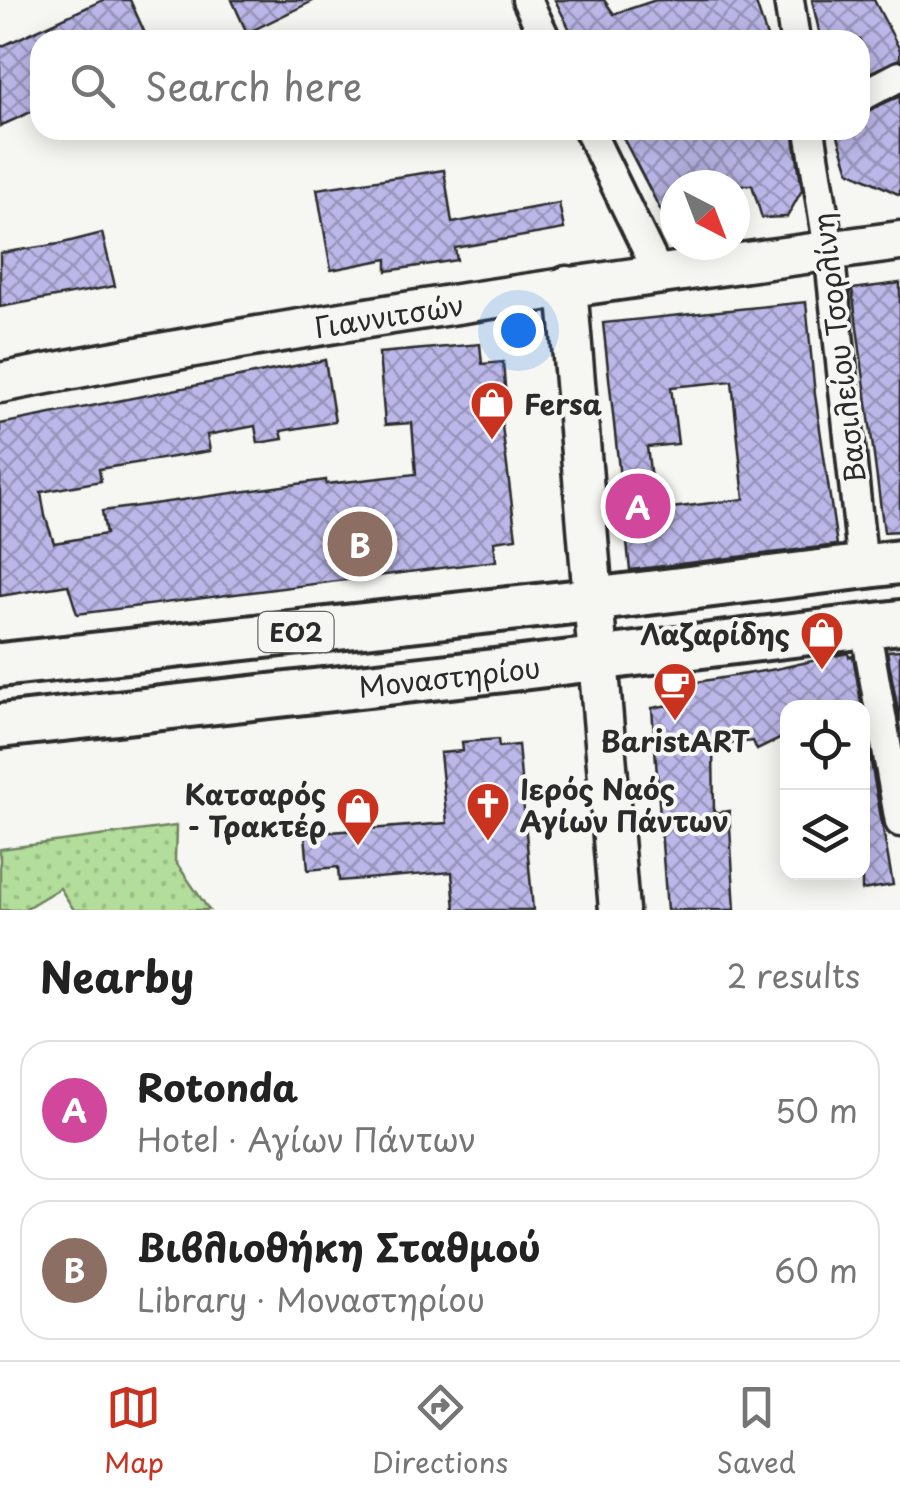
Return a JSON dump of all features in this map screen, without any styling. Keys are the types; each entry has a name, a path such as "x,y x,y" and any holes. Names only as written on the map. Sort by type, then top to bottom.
{"main road":[{"name":"Γιαννιτσών","path":"0,383 257,335 567,286 900,241"},
{"path":"567,286 618,910"},
{"name":"ΕΟ2","path":"0,664 882,565"},
{"name":"Μοναστηρίου","path":"0,726 883,624"}],"street":[{"path":"527,0 541,30"},
{"path":"789,0 794,30"},
{"path":"870,92 900,76"},
{"path":"595,140 658,274"},
{"name":"Βασιλείου Τσορλίνη","path":"812,140 882,565"},
{"path":"883,624 900,822"}],"green space":[{"path":"176,826 175,861 209,910 74,910 60,888 23,910 0,910 0,849"}],"building":[{"path":"103,0 130,0 144,30 37,30"},
{"path":"232,0 315,0 253,30 246,30"},
{"path":"555,0 604,0 614,14 656,0 755,0 765,30 570,30"},
{"path":"812,0 874,0 900,50 900,59 870,72 870,30 819,30"},
{"path":"30,33 30,112 0,126 0,47"},
{"path":"900,96 900,195 849,171 839,140 870,140 870,110"},
{"path":"624,140 794,140 802,190 787,217 762,218 750,170 660,170 660,209"},
{"path":"444,170 452,223 559,203 564,229 455,248 457,260 387,271 387,259 331,270 317,189"},
{"path":"102,233 115,286 0,307 0,253"},
{"path":"900,283 900,531 884,532 852,289"},
{"path":"806,302 837,545 630,570 603,323","holes":["732,381 744,499 655,510 647,447 678,444 671,387"]},
{"path":"480,344 482,364 503,362 507,410 500,410 516,538 494,541 496,561 77,614 68,585 0,596 0,424 325,360 335,422 281,431 283,439 258,443 255,426 207,435 210,451 99,469 101,481 41,492 54,543 106,534 102,511 326,480 326,484 416,474 412,423 385,425 379,353"},
{"path":"900,650 900,722 887,651"},
{"path":"848,653 853,656 861,700 780,700 780,739 757,750 753,741 713,746 714,813 729,811 735,910 667,910 652,708 674,704 672,686"},
{"name":"Ιερός Ναός Αγίων Πάντων","path":"498,739 499,747 518,745 533,910 455,910 452,872 339,881 338,867 308,870 305,834 447,823 440,753 463,751 462,742"},
{"path":"870,757 893,885 862,890 862,880 870,880"}],"place":[{"name":"Fersa","path":"492,441"},
{"name":"Rotonda","path":"638,506"},
{"name":"Βιβλιοθήκη Σταθμού","path":"360,544"},
{"name":"Λαζαρίδης","path":"822,671"},
{"name":"BaristART","path":"675,722"},
{"name":"Ιερός Ναός Αγίων Πάντων","path":"488,842"},
{"name":"Κατσαρός - Τρακτέρ","path":"358,847"}]}
